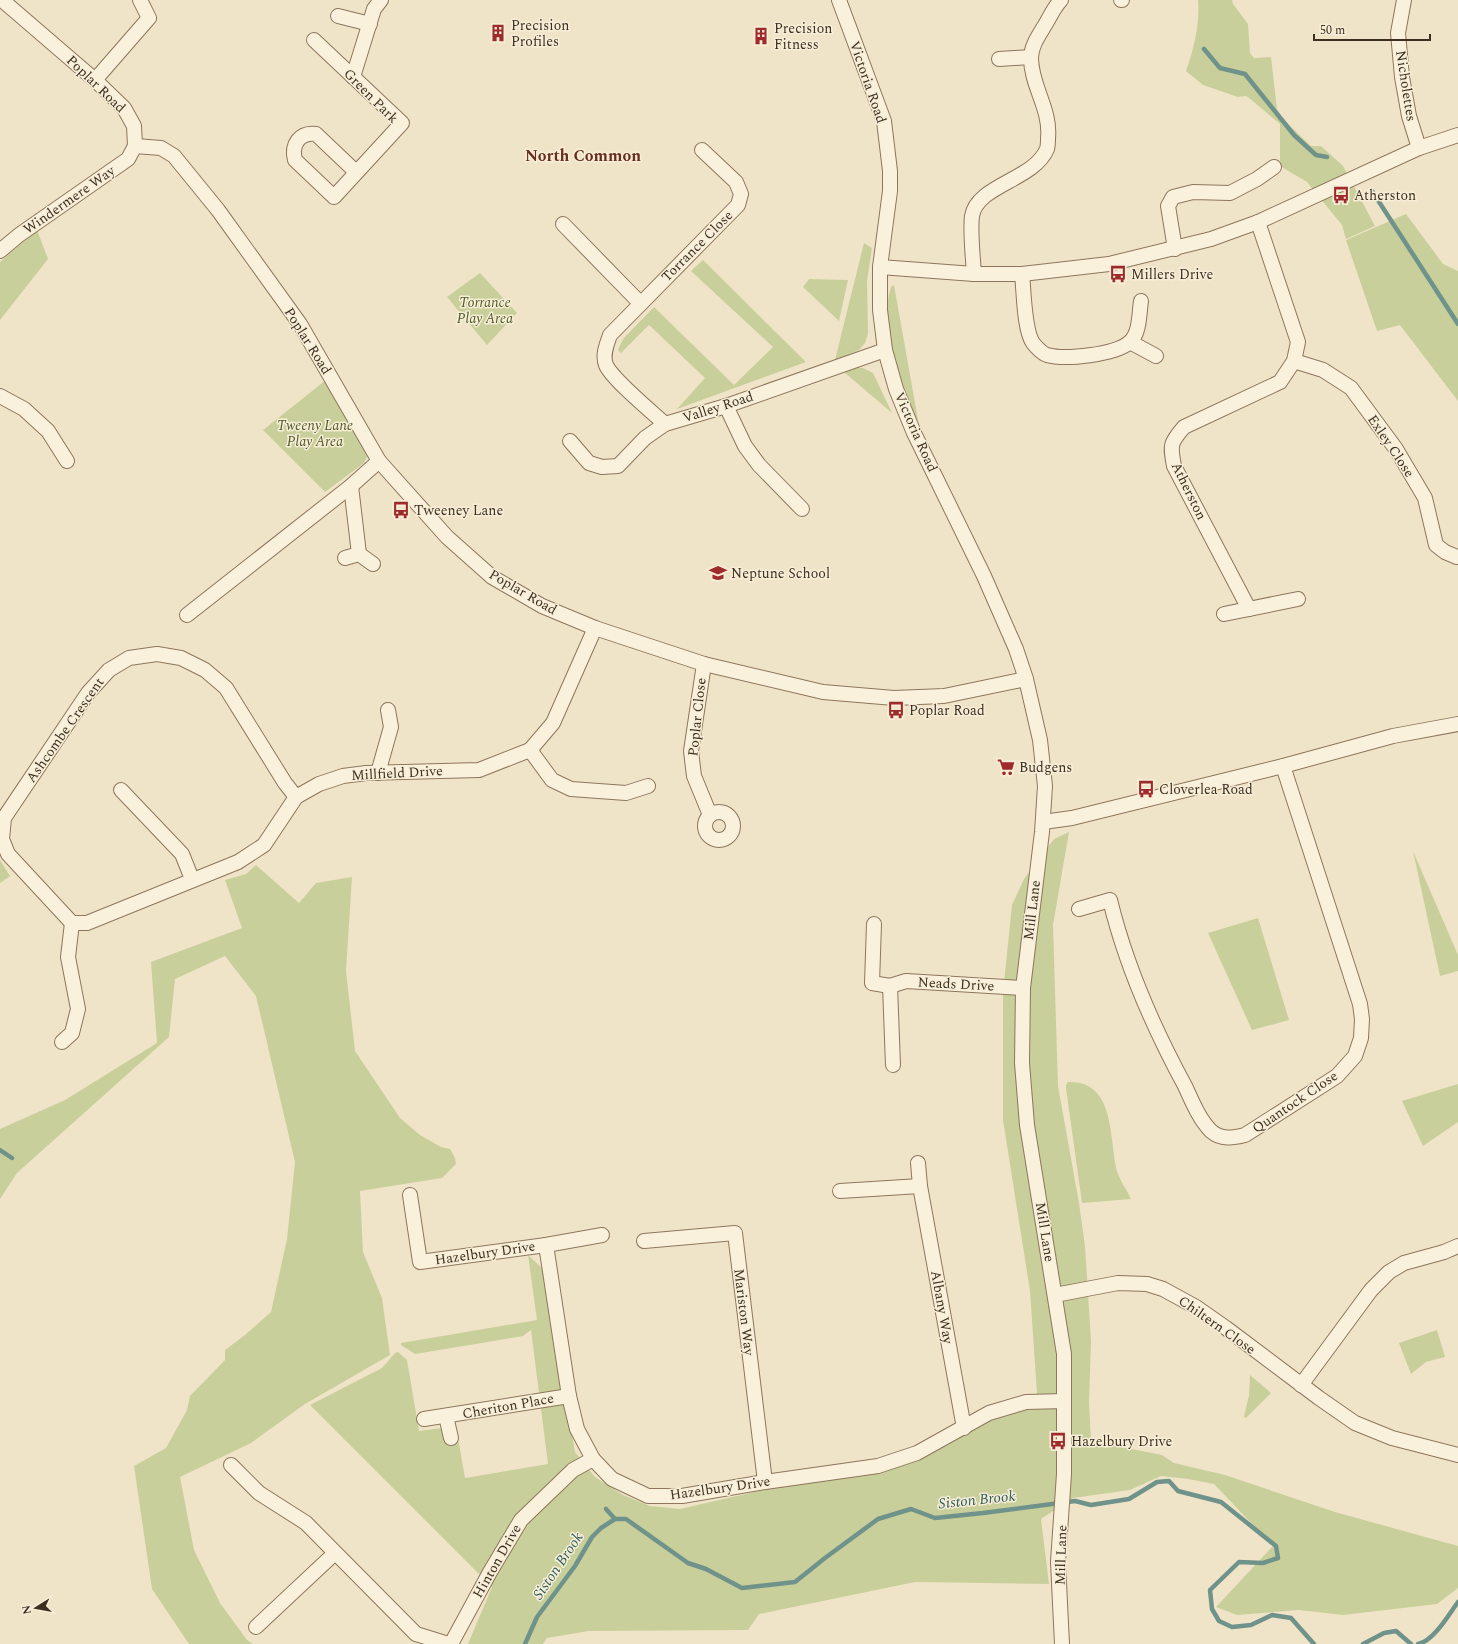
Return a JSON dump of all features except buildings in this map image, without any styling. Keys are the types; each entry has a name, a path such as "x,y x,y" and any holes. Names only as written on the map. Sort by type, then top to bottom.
{"street":[{"name":"Poplar Road","path":"2,0 95,80 124,108 134,126 135,146 161,148 174,156 218,210 300,324 380,461 407,494 447,537 492,577 542,606 595,628 704,664 823,692 894,698 944,696 1026,679"},
{"path":"95,80 149,18 140,0"},
{"path":"353,77 374,9 380,0"},
{"name":"Victoria Road","path":"839,0 884,121 889,164 890,191 880,267 880,310 885,350 896,389 914,433 953,509 1016,649 1026,679 1040,740 1045,786 1043,822"},
{"path":"974,274 972,215 980,202 993,191 1038,164 1047,149 1049,130 1046,110 1032,70 1031,57 1034,44 1061,0"},
{"name":"Nicholettes","path":"1404,0 1398,33 1402,77 1409,116 1419,148"},
{"path":"338,16 370,24"},
{"name":"Green Park","path":"314,40 402,123 334,197 295,160 292,153 294,145 300,138 308,133 316,134 356,172"},
{"path":"999,59 1031,57"},
{"path":"880,267 974,274 1022,274 1109,264 1175,249 1211,239 1258,222 1419,148 1458,135"},
{"name":"Windermere Way","path":"0,251 19,235 128,159 135,146"},
{"name":"Torrance Close","path":"665,424 614,376 606,364 605,349 610,335 738,205 741,194 736,182 702,150"},
{"path":"1175,249 1168,206 1173,197 1193,192 1230,193 1257,179 1274,167"},
{"name":"Atherston","path":"1249,609 1174,466 1172,453 1173,440 1184,427 1280,382 1294,360 1298,342 1258,222"},
{"path":"563,224 640,303"},
{"path":"1022,274 1028,330 1033,343 1045,355 1068,357 1094,355 1120,348 1130,342 1137,330 1141,302"},
{"path":"1130,342 1156,356"},
{"name":"Valley Road","path":"570,441 589,463 602,467 618,466 645,438 665,424 726,406 885,350"},
{"name":"Exley Close","path":"1294,360 1323,370 1351,388 1396,449 1425,498 1436,545 1445,552 1457,557"},
{"path":"0,396 24,409 48,431 67,461"},
{"path":"726,406 745,446 759,466 802,509"},
{"path":"187,615 351,486 380,461"},
{"path":"351,486 350,517 352,556 374,564"},
{"path":"1224,614 1298,599"},
{"name":"Millfield Drive","path":"72,923 87,923 192,879 238,862 264,845 296,797 319,784 343,776 378,773 479,770 530,750 553,723 595,628"},
{"name":"Ashcombe Crescent","path":"72,923 8,854 2,839 4,818 88,693 109,670 129,658 157,654 181,658 206,670 226,688 285,783 296,797"},
{"name":"Poplar Close","path":"704,664 691,750 694,776 710,815"},
{"path":"378,773 391,727 388,710"},
{"path":"1043,822 1072,818 1283,766 1393,736 1458,724"},
{"path":"530,750 552,780 571,789 626,793 648,786"},
{"name":"Quantock Close","path":"1080,909 1110,900 1128,964 1162,1042 1196,1109 1211,1130 1221,1137 1233,1138 1245,1135 1337,1076 1355,1056 1361,1038 1362,1019 1360,1004 1283,766"},
{"path":"121,790 182,854 192,879"},
{"name":"Mill Lane","path":"1043,822 1023,988 1022,1063 1027,1125 1064,1354 1064,1474 1058,1562 1062,1644"},
{"path":"62,1042 72,1032 78,1009 68,958 72,923"},
{"name":"Neads Drive","path":"874,924 872,983 890,986 906,981 1023,988"},
{"path":"890,986 893,1065"},
{"name":"Albany Way","path":"918,1163 920,1186 964,1428"},
{"path":"840,1190 920,1186"},
{"name":"Hazelbury Drive","path":"410,1195 420,1262 546,1245 602,1235"},
{"name":"Mariston Way","path":"644,1241 735,1233 766,1482"},
{"name":"Hazelbury Drive","path":"546,1245 569,1396 577,1429 593,1459 612,1479 648,1496 682,1496 878,1466 918,1453 989,1413 1026,1402 1064,1401"},
{"path":"1301,1385 1371,1290 1389,1272 1404,1263 1444,1252 1458,1246"},
{"name":"Chiltern Close","path":"1055,1295 1118,1283 1147,1284 1163,1289 1196,1307 1355,1423 1392,1438 1458,1455"},
{"name":"Cheriton Place","path":"424,1419 569,1396"},
{"name":"Cheriton Place","path":"446,1416 451,1438"},
{"name":"Hinton Drive","path":"231,1465 259,1493 306,1523 416,1634 450,1644 521,1520 573,1470 593,1459"},
{"path":"256,1627 335,1553"}],"green space":[{"path":"1198,0 1232,0 1233,4 1248,24 1250,53 1254,58 1271,57 1277,109 1283,119 1311,146 1321,146 1343,166 1375,226 1346,239 1342,225 1307,182 1280,166 1280,124 1246,96 1238,97 1203,85 1186,71 1196,36"},
{"path":"1406,214 1443,264 1458,271 1458,401 1400,325 1377,331 1346,240"},
{"path":"37,230 48,259 0,320 0,262"},
{"path":"864,243 872,248 867,281 868,334 865,343 859,350 835,360"},
{"path":"703,260 806,362 677,409 705,378 649,325 621,353 618,350 623,339 654,307 734,385 773,347 691,271"},
{"name":"Torrance Play Area","path":"480,273 517,313 487,345 447,297"},
{"path":"809,279 848,280 839,321 803,287"},
{"path":"894,285 918,420 916,422 904,391 893,355 887,319 891,287"},
{"path":"855,367 863,368 873,373 892,413 844,372"},
{"name":"Tweeny Lane Play Area","path":"326,380 366,452 367,457 364,463 325,492 263,430"},
{"path":"1069,832 1053,925 1058,1086 1079,1203 1085,1246 1091,1341 1089,1403 1091,1441 1162,1455 1174,1463 1225,1475 1335,1512 1458,1546 1458,1588 1437,1604 1343,1615 1299,1610 1237,1615 1216,1607 1273,1546 1214,1484 1161,1476 1130,1490 1073,1498 1041,1519 1049,1584 915,1582 759,1614 748,1630 589,1631 547,1638 543,1644 468,1644 492,1587 310,1405 382,1368 395,1353 398,1352 407,1360 419,1431 441,1428 444,1440 458,1438 465,1478 548,1464 531,1330 523,1336 415,1354 401,1345 401,1343 537,1320 528,1255 544,1270 575,1452 595,1477 623,1495 650,1506 680,1509 767,1489 920,1459 992,1419 1028,1409 1038,1408 1030,1291 1003,1120 1003,992 1012,905 1024,879 1054,839"},
{"path":"1413,851 1458,955 1458,971 1440,976"},
{"path":"0,860 10,876 0,883"},
{"path":"256,865 299,903 316,883 352,877 346,971 355,1051 400,1118 420,1135 441,1147 450,1149 455,1158 456,1164 442,1178 360,1191 363,1252 382,1298 390,1355 305,1404 251,1443 180,1477 194,1550 220,1603 247,1640 253,1644 189,1644 152,1589 134,1466 166,1448 187,1410 190,1396 225,1360 225,1350 271,1312 287,1239 295,1162 256,996 225,956 175,979 169,1037 17,1173 0,1199 0,1129 65,1100 157,1043 151,962 242,928 225,880 246,874"},
{"path":"1258,918 1289,1020 1252,1030 1208,933"},
{"path":"1068,1082 1084,1084 1095,1091 1102,1101 1108,1114 1117,1171 1131,1199 1082,1203 1066,1088"},
{"path":"1458,1084 1458,1122 1423,1146 1402,1101"},
{"path":"1437,1330 1445,1357 1426,1362 1411,1374 1399,1343"},
{"path":"1250,1375 1271,1393 1246,1418 1244,1417 1249,1395"}],"waterway":[{"path":"1204,49 1220,68 1245,74 1294,135 1316,155 1327,157"},
{"path":"1372,191 1458,324"},
{"path":"0,1150 12,1158"},
{"name":"Siston Brook","path":"525,1644 537,1617 575,1566 592,1537 601,1528 615,1519 626,1519 688,1563 706,1569 742,1588 795,1582 878,1519 911,1509 935,1518 1075,1501 1091,1505 1129,1499 1157,1482 1169,1481 1178,1491 1221,1502 1276,1546 1278,1558 1263,1563 1239,1562 1210,1590 1212,1609 1219,1621 1232,1627 1251,1625 1272,1615 1291,1618 1314,1644"},
{"path":"606,1509 615,1519"},
{"name":"Siston Brook","path":"1418,1644 1424,1642 1435,1633 1458,1602"},
{"name":"Siston Brook","path":"1363,1644 1384,1633 1396,1631 1411,1644"}],"place":[{"name":"Precision Profiles","path":"498,33"},
{"name":"Precision Fitness","path":"761,36"},
{"name":"Atherston","path":"1341,195"},
{"name":"Millers Drive","path":"1118,274"},
{"name":"Tweeney Lane","path":"401,510"},
{"name":"Neptune School","path":"718,573"},
{"name":"Poplar Road","path":"896,710"},
{"name":"Budgens","path":"1006,767"},
{"name":"Cloverlea Road","path":"1146,789"},
{"name":"Hazelbury Drive","path":"1058,1441"}],"district":[{"name":"North Common","path":"583,156"}]}
